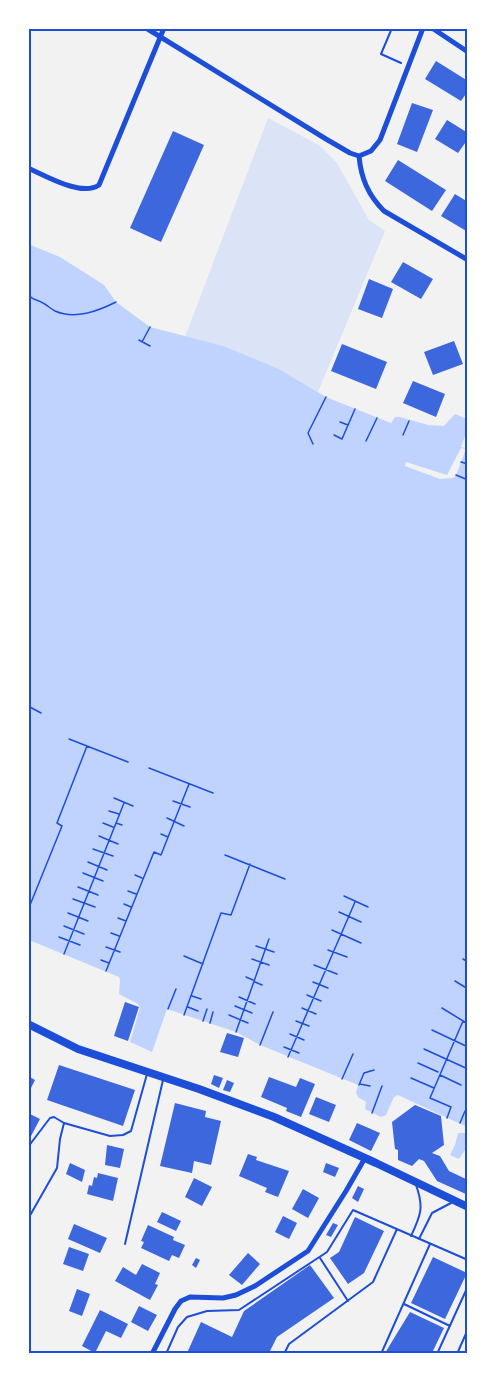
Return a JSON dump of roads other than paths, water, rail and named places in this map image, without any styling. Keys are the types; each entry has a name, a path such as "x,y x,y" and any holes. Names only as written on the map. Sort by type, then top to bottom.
{"highway":[{"path":"28,1024 78,1048 245,1106 365,1158 468,1208"}],"street":[{"path":"146,28 326,139 359,156 371,151 380,140 423,28"},
{"path":"28,168 82,190 92,189 99,185 165,28"},
{"path":"432,28 468,52"},
{"path":"359,156 360,174 374,201 384,211 468,260"},
{"path":"152,1353 181,1301 190,1297 224,1298 236,1295 255,1286 308,1251 365,1158"}],"lane":[{"path":"392,28 381,54 401,63"},
{"path":"29,1146 50,1118 54,1117 64,1123 110,1136 123,1135 131,1131 148,1072"},
{"path":"125,1244 164,1077"},
{"path":"28,1219 57,1168 64,1123"},
{"path":"411,1236 422,1209 415,1182"},
{"path":"419,1239 427,1218 441,1206 454,1202"},
{"path":"166,1353 178,1327 188,1317 207,1311 239,1310 320,1258 334,1243 353,1210 468,1260"},
{"path":"284,1353 289,1344 373,1282 397,1229"},
{"path":"381,1353 430,1244"},
{"path":"320,1258 348,1300"},
{"path":"437,1353 468,1286"},
{"path":"403,1304 450,1326"},
{"path":"457,1353 468,1329"}],"water":[{"path":"28,244 60,257 104,285 116,302 150,327 223,346 279,369 326,397 391,423 395,417 400,417 428,425 444,426 455,414 467,419 467,430 461,447 468,449 467,1127 398,1095 394,1097 386,1115 381,1117 365,1109 366,1102 356,1093 358,1085 260,1045 236,1032 167,1009 152,1052 130,1042 140,1008 138,1004 119,994 119,977 29,940"},
{"path":"458,1133 466,1133 467,1150 459,1159 450,1155"}]}
